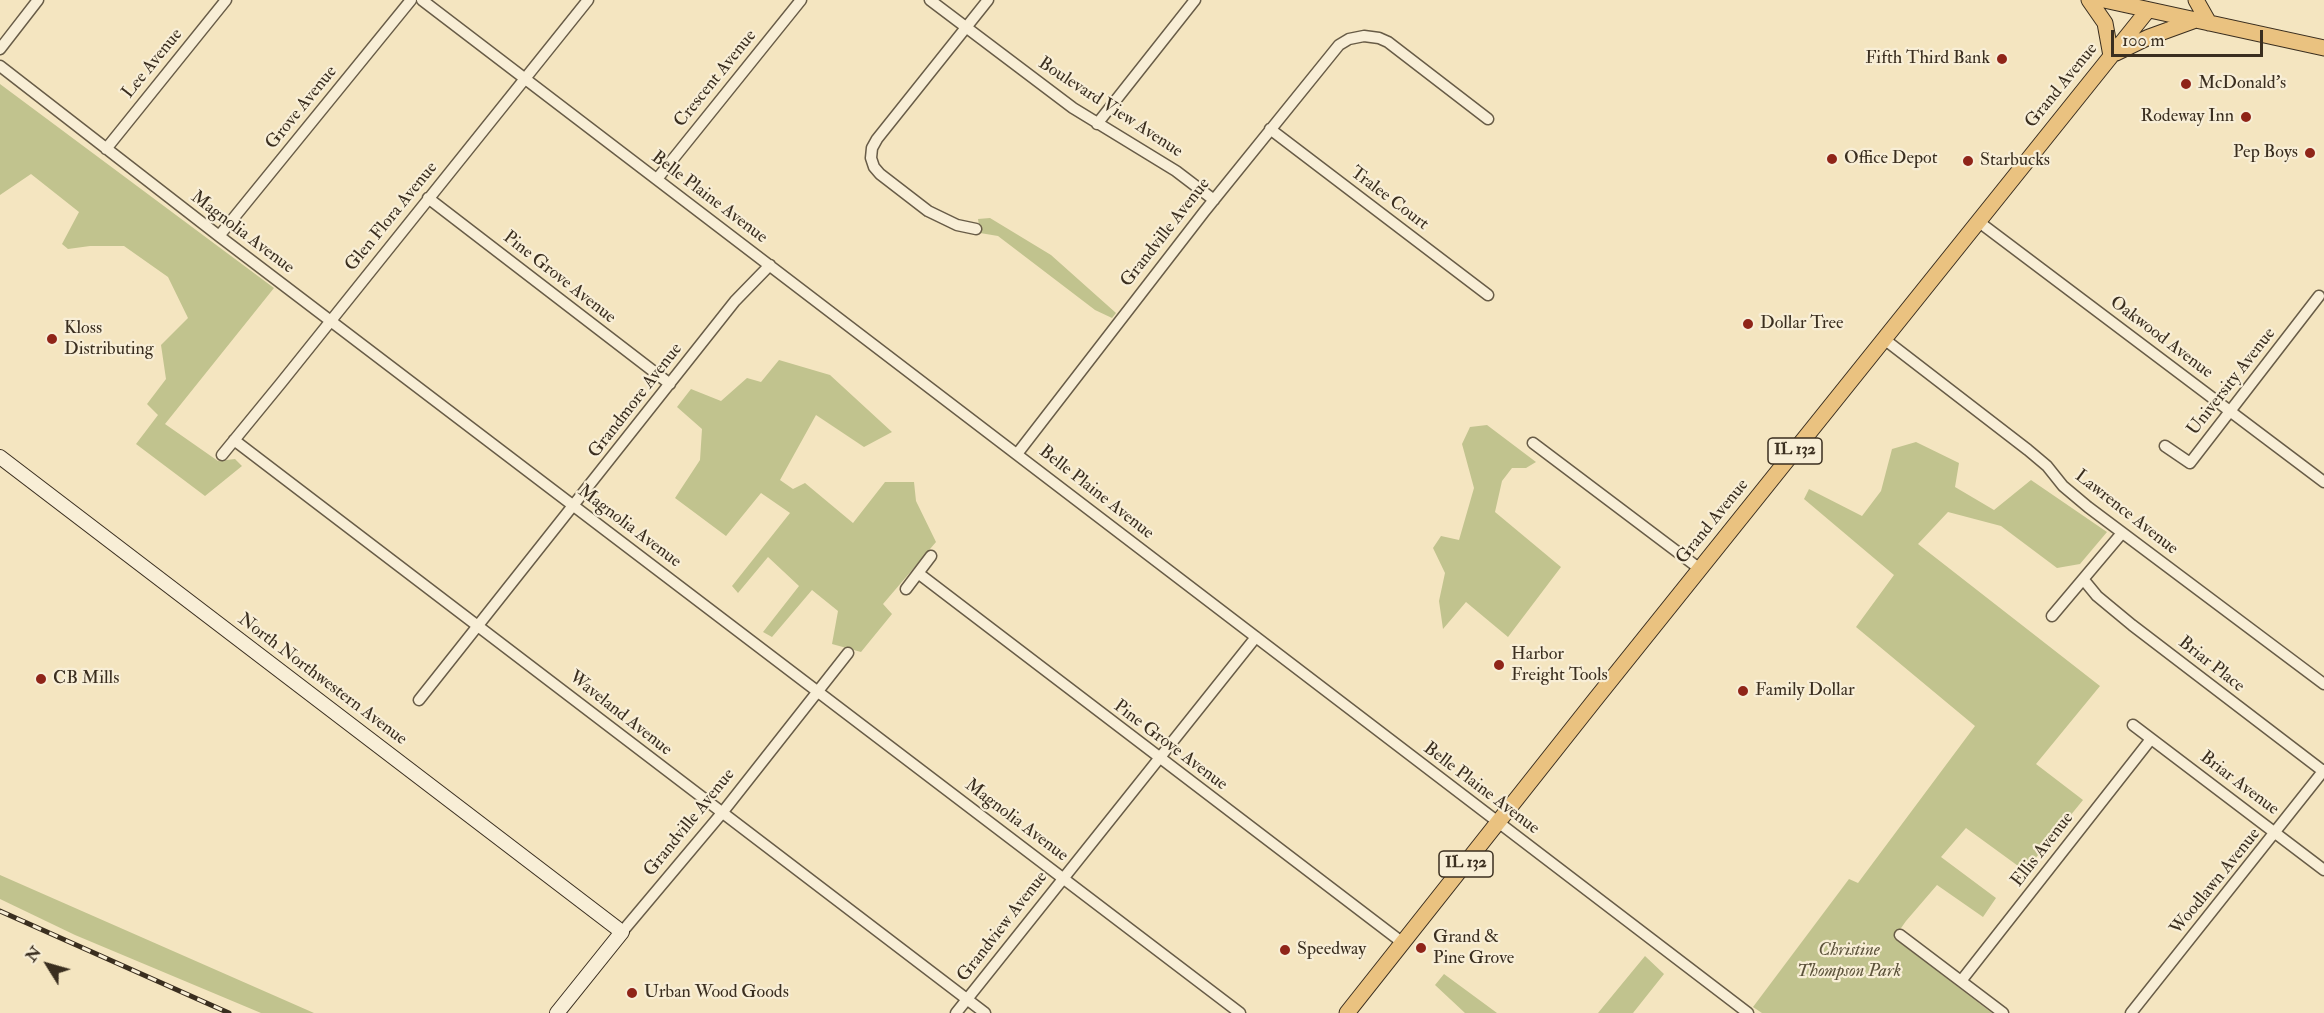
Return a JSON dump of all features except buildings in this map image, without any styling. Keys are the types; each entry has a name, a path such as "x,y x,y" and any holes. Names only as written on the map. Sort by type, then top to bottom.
{"main road":[{"path":"2090,0 2105,23 2111,56 2150,37 2202,21"},
{"path":"2104,0 2151,5 2202,21 2324,48"},
{"path":"2196,0 2202,21"},
{"name":"Grand Avenue","path":"1347,1013 2151,5"}],"street":[{"path":"0,49 38,0"},
{"name":"Lee Avenue","path":"106,149 226,0"},
{"name":"Grove Avenue","path":"219,236 411,0"},
{"name":"Belle Plaine Avenue","path":"422,0 1744,1012"},
{"name":"Glen Flora Avenue","path":"222,455 588,0"},
{"name":"Crescent Avenue","path":"657,179 801,0"},
{"name":"Boulevard View Avenue","path":"930,0 1041,85 1097,124 1176,171 1214,200"},
{"path":"976,229 957,225 928,211 880,174 871,158 876,139 988,0"},
{"path":"1097,124 1195,0"},
{"name":"Grandville Avenue","path":"1017,454 1270,129 1334,50 1349,39 1364,36 1388,42 1488,118"},
{"name":"Magnolia Avenue","path":"0,66 219,236 1239,1013"},
{"name":"Tralee Court","path":"1270,129 1488,295"},
{"name":"Pine Grove Avenue","path":"428,198 670,384"},
{"name":"Oakwood Avenue","path":"1978,222 2324,482"},
{"name":"Grandmore Avenue","path":"419,700 735,301 770,265"},
{"name":"University Avenue","path":"2165,446 2190,463 2319,296"},
{"name":"Lawrence Avenue","path":"1884,339 2028,450 2046,466 2062,486 2324,684"},
{"name":"Waveland Avenue","path":"234,440 985,1013"},
{"path":"1533,443 1700,570"},
{"name":"North Northwestern Avenue","path":"0,457 622,932"},
{"path":"2052,616 2122,533"},
{"path":"906,589 931,556"},
{"name":"Pine Grove Avenue","path":"918,573 1403,943"},
{"name":"Briar Place","path":"2083,579 2097,596 2132,625 2324,770"},
{"name":"Grandview Avenue","path":"956,1013 1256,637"},
{"name":"Grandville Avenue","path":"557,1013 722,813 848,653"},
{"name":"Briar Avenue","path":"2133,725 2324,870"},
{"name":"Ellis Avenue","path":"1961,981 2151,739"},
{"name":"Woodlawn Avenue","path":"2131,1013 2324,770"},
{"path":"1900,934 2003,1013"}],"green space":[{"path":"0,84 274,288 165,424 218,461 235,459 242,466 205,496 136,444 158,415 147,404 166,379 161,345 188,318 168,277 124,246 90,246 68,249 62,244 79,212 31,174 0,195"},
{"path":"990,218 1051,255 1116,313 1112,318 1095,310 998,236 980,233 978,219"},
{"path":"779,360 830,375 892,432 864,447 816,415 780,480 793,489 805,483 853,523 885,482 914,482 916,501 936,542 883,604 892,614 861,652 832,644 838,611 812,590 772,637 763,632 799,586 768,557 738,593 732,586 790,513 761,493 726,536 675,498 700,460 702,429 677,407 691,389 721,401 747,378 761,382"},
{"path":"1487,425 1536,462 1526,468 1512,468 1502,481 1495,512 1561,567 1508,637 1466,602 1443,629 1439,601 1445,573 1433,548 1441,536 1459,540 1474,488 1462,444 1470,427"},
{"name":"Christine Thompson Park","path":"1916,442 1959,463 1955,487 1994,510 2031,480 2107,532 2080,564 2057,568 2001,526 1948,512 1918,544 2100,686 2036,764 2083,800 2025,871 1966,828 1941,857 1996,898 1983,917 1937,885 1894,938 1992,1013 1762,1013 1753,1007 1849,879 1858,883 1975,726 1856,627 1894,575 1804,499 1809,489 1862,516 1881,491 1892,449"},
{"path":"0,875 314,1013 261,1013 75,935 0,899"},
{"path":"1645,956 1664,974 1633,1013 1598,1013"},
{"path":"1444,974 1497,1013 1465,1013 1435,985"}],"railway":[{"path":"0,911 229,1013"}],"place":[{"name":"Fifth Third Bank","path":"2002,59"},
{"name":"McDonald's","path":"2186,84"},
{"name":"Rodeway Inn","path":"2246,117"},
{"name":"Pep Boys","path":"2310,153"},
{"name":"Office Depot","path":"1832,159"},
{"name":"Starbucks","path":"1968,161"},
{"name":"Dollar Tree","path":"1748,324"},
{"name":"Kloss Distributing","path":"52,339"},
{"name":"Harbor Freight Tools","path":"1499,665"},
{"name":"CB Mills","path":"41,679"},
{"name":"Family Dollar","path":"1743,691"},
{"name":"Grand & Pine Grove","path":"1421,948"},
{"name":"Speedway","path":"1285,950"},
{"name":"Urban Wood Goods","path":"632,993"}]}
